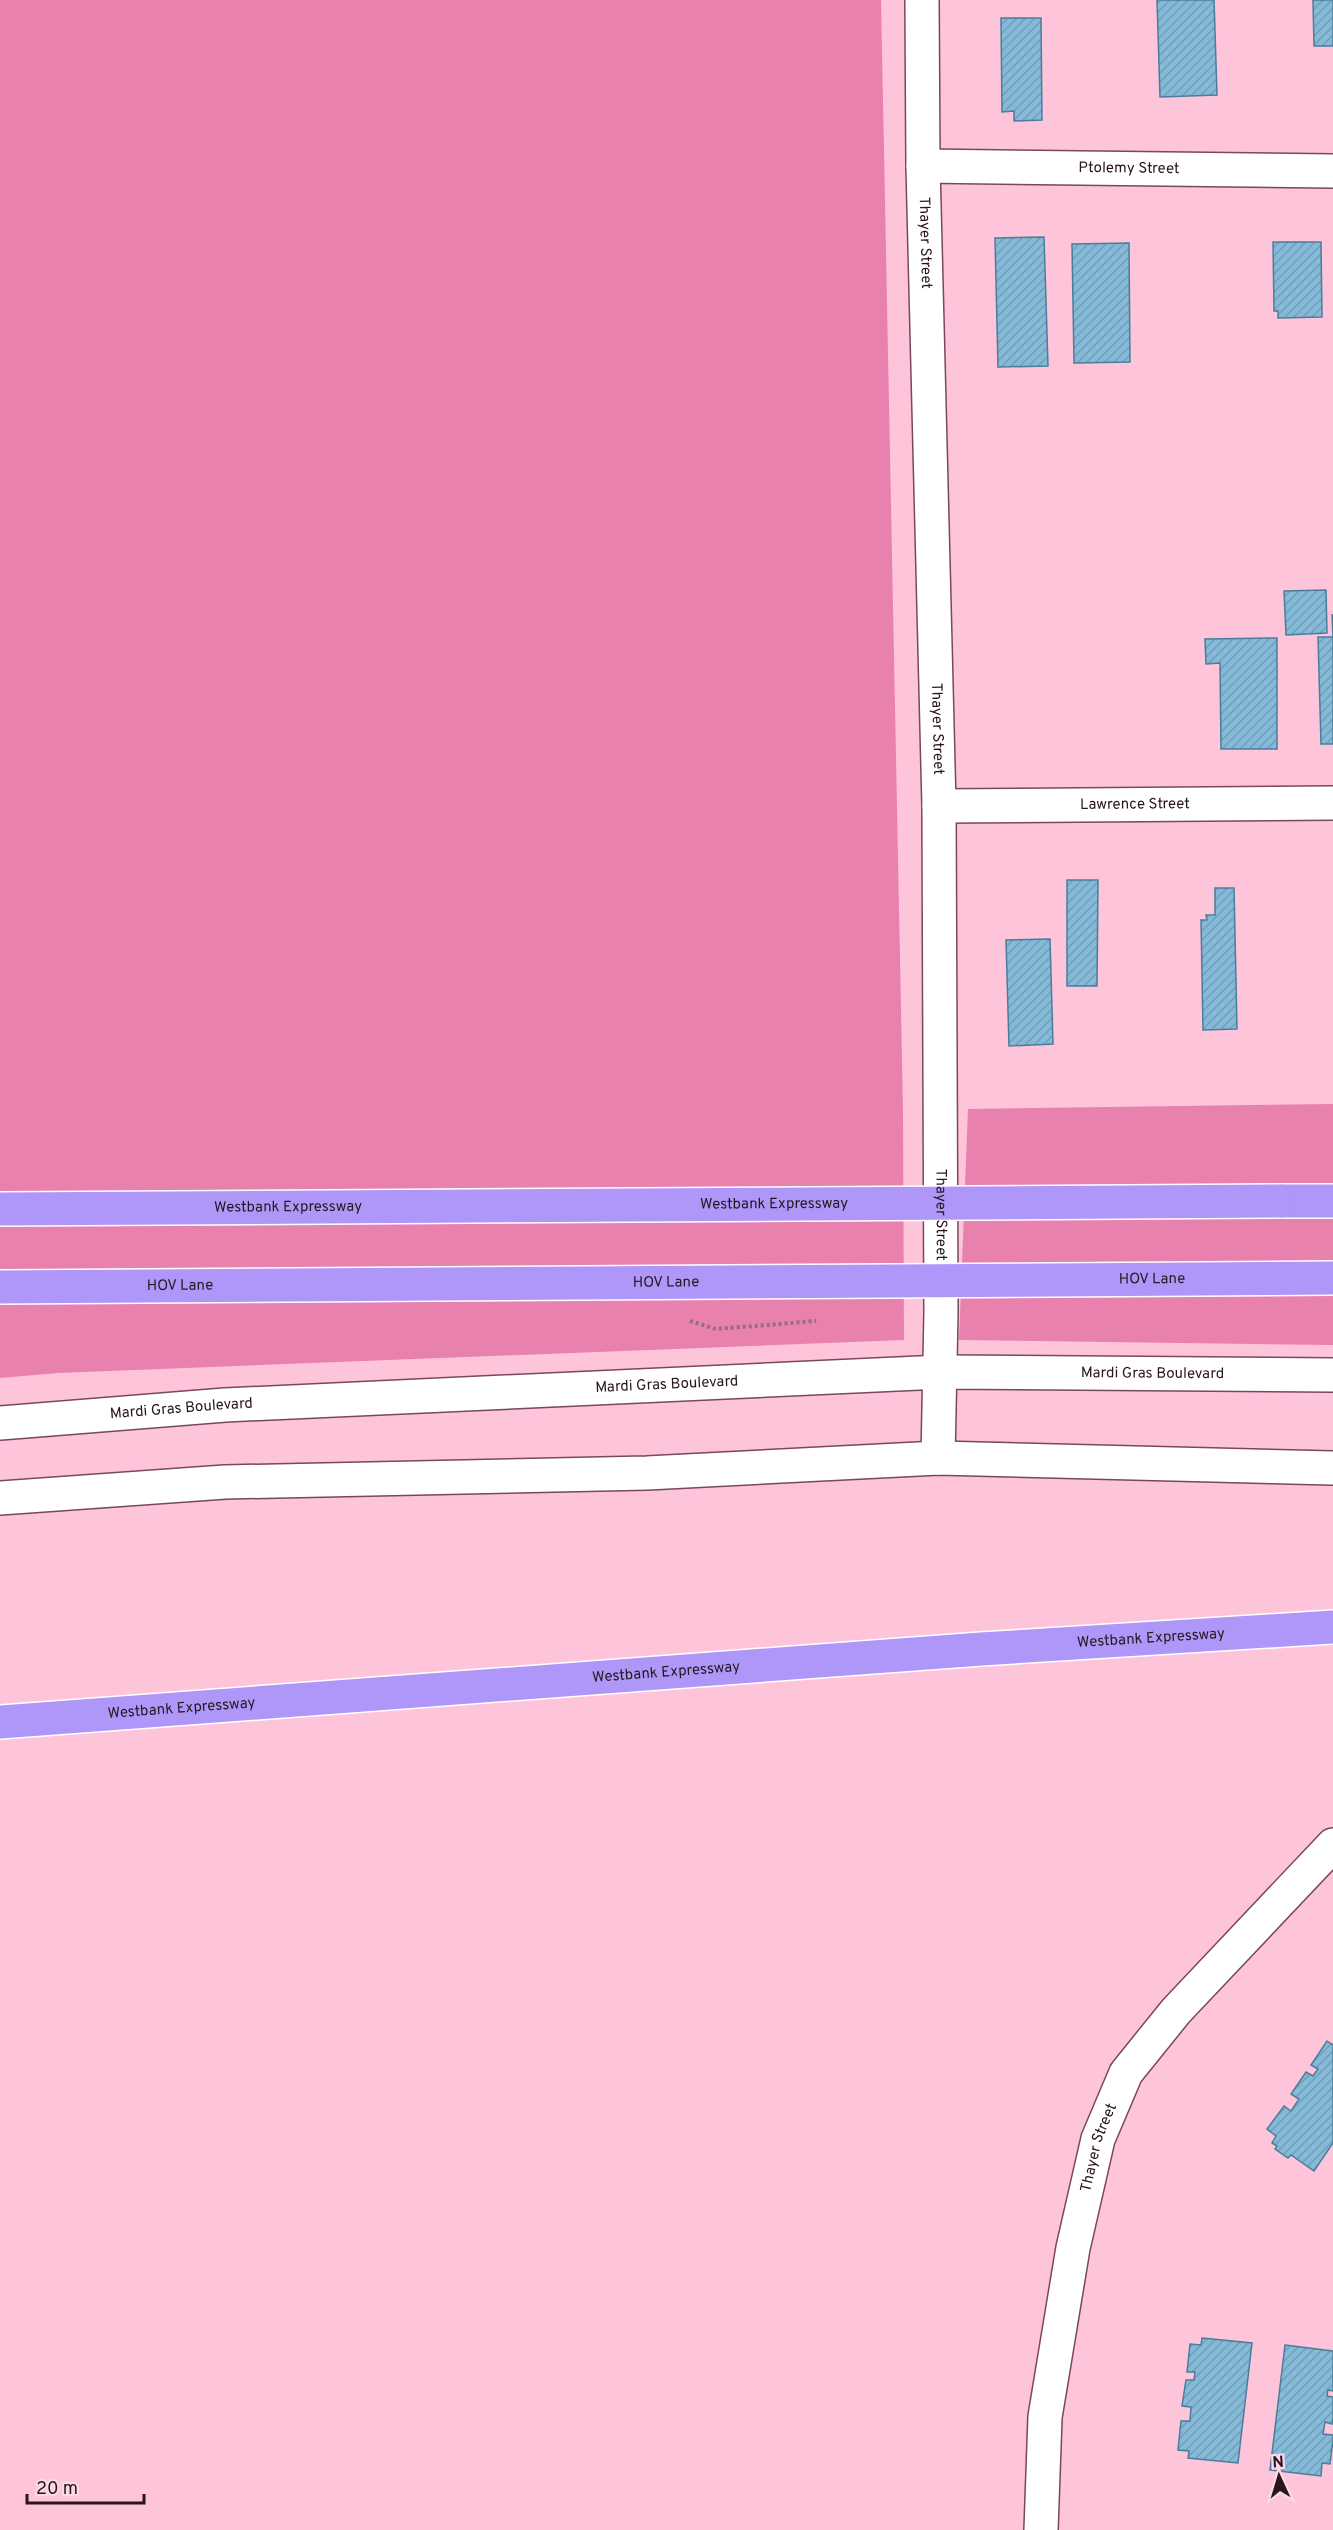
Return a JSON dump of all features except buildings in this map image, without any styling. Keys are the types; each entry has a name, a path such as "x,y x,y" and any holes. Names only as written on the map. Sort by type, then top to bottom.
{"highway":[{"name":"Westbank Expressway","path":"0,1209 1333,1201"},
{"name":"HOV Lane","path":"0,1287 1333,1278"},
{"name":"Westbank Expressway","path":"0,1722 981,1649 1333,1627"}],"street":[{"name":"Thayer Street","path":"922,0 923,166 939,806 941,1372 938,1458"},
{"name":"Ptolemy Street","path":"923,166 1333,171"},
{"name":"Lawrence Street","path":"939,806 1333,803"},
{"name":"Mardi Gras Boulevard","path":"0,1424 225,1405 941,1372 1333,1375"},
{"path":"0,1498 225,1482 647,1473 938,1458 1333,1468"},
{"name":"Thayer Street","path":"1041,2530 1045,2417 1073,2248 1098,2139 1126,2073 1176,2011 1333,1845"}],"shaded area":[{"path":"0,0 881,0 903,1111 904,1340 58,1373 0,1378"},
{"path":"1333,1104 1333,1345 959,1340 968,1109"}]}
